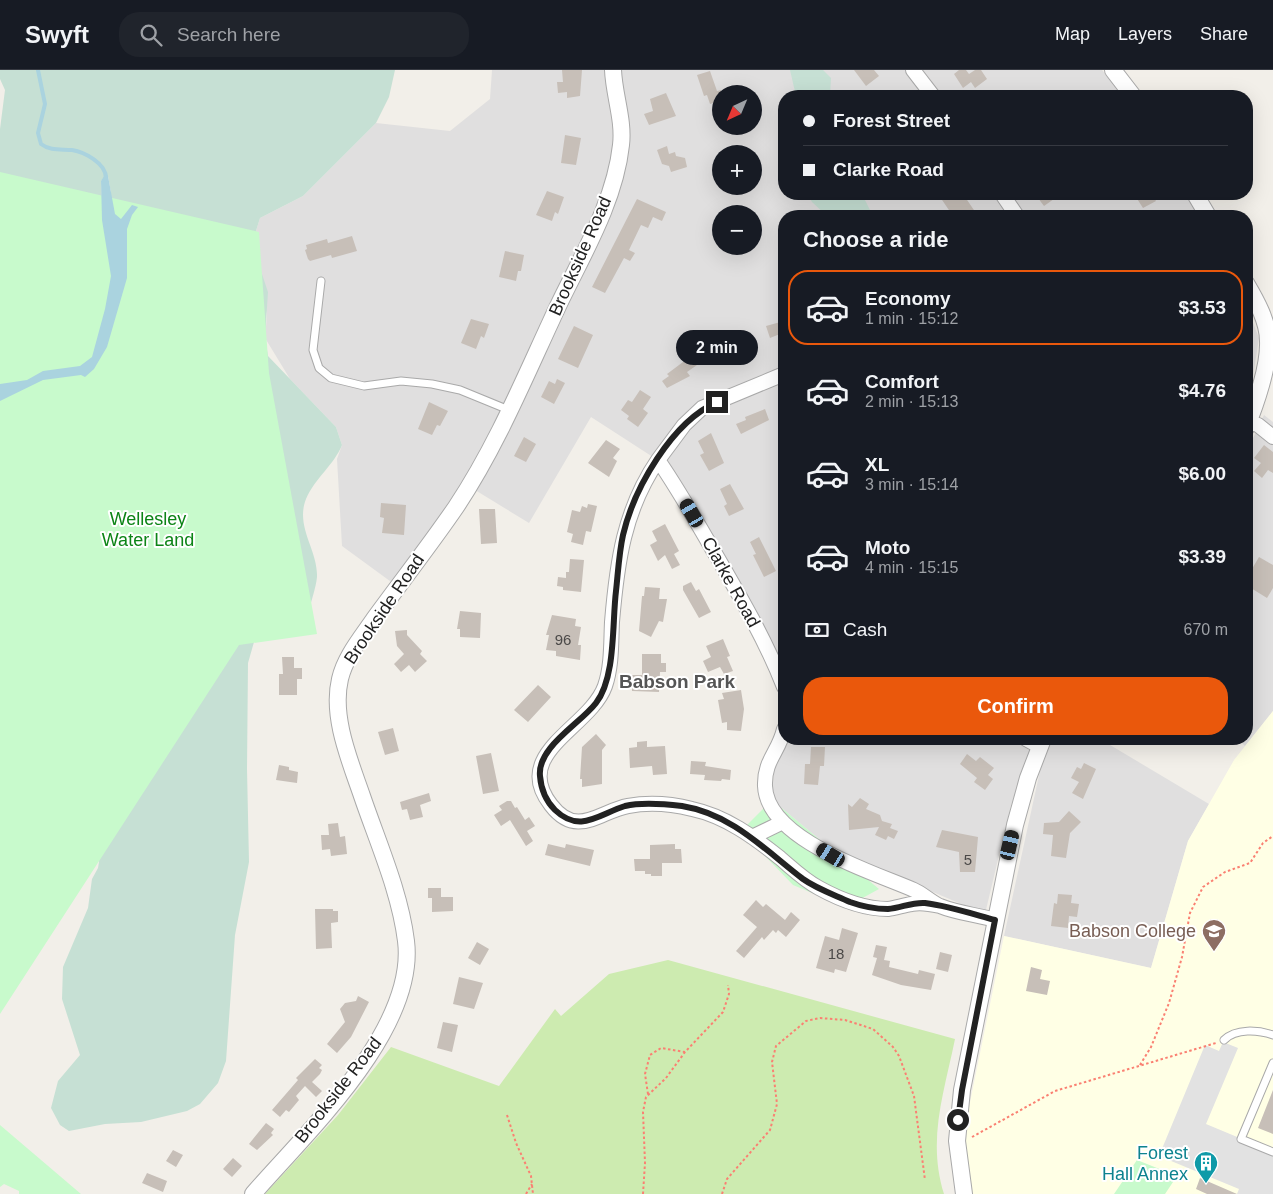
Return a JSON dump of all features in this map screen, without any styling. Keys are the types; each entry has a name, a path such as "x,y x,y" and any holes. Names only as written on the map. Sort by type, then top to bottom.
{"street":[{"name":"Brookside Road","path":"253,1194 350,1080 373,1049 400,1000 407,959 406,941 397,900 341,727 337,694 340,676 358,643 456,507 492,444 601,217 618,166 622,142 613,70"},
{"path":"913,70 928,90"},
{"path":"1113,70 1128,90"},
{"path":"1253,297 1271,340 1253,406"},
{"path":"778,376 702,408 684,426 644,481 633,505 623,536 613,612 608,676 604,689 597,703 547,752 540,763 543,793 551,806 562,817 575,821 601,817 626,806 652,804 682,806 711,813 752,837 804,879 854,903 889,909 913,903 940,906 995,920"},
{"path":"1253,425 1258,425 1273,437"},
{"name":"Clarke Road","path":"658,460 675,484 731,581 767,647 778,674"},
{"path":"778,745 766,764 765,787 770,805 784,822 806,840 843,863 916,891 940,906"},
{"path":"964,1194 957,1146 962,1090 1015,825 1035,745"},
{"path":"752,837 784,822"}],"lane":[{"path":"322,281 313,350 319,368 331,378 364,386 401,382 432,384 460,390 509,410"},
{"path":"1224,1040 1228,1035 1254,1030 1273,1035"},
{"path":"1273,1063 1241,1139 1273,1152"}],"path":[{"path":"1140,1065 1151,1047 1169,1003 1182,957 1190,913 1203,887 1225,872 1250,863 1263,843 1273,836"},
{"path":"643,1194 645,1163 644,1101 648,1094 666,1078 685,1052 725,1008 730,990 728,985"},
{"path":"722,1194 727,1179 770,1130 777,1104 772,1062 776,1046 806,1021 820,1018 845,1020 873,1029 893,1047 899,1056 914,1096 925,1180"},
{"path":"957,1146 1055,1091 1224,1040"},
{"path":"648,1094 645,1074 650,1055 661,1048 685,1052"},
{"path":"507,1116 516,1143 528,1167 533,1194"},
{"path":"526,1194 532,1184"}],"shaded area":[{"path":"492,70 1102,70 1119,90 778,90 778,200 1190,200 1196,210 778,210 778,661 673,470 591,417 529,523 462,482 394,584 342,546 337,459 342,445 336,427 290,379 265,338 267,314 252,244 260,218 303,196 376,123 450,131 490,99"},
{"path":"1253,323 1259,338 1253,377"},
{"path":"1264,415 1273,422 1273,711 1253,736 1253,438"},
{"name":"Babson College","path":"1273,711 1273,1194 972,1194 964,1153 967,1117 1004,936 1151,968 1188,841 1234,760 1246,745 1253,745 1253,736"},
{"path":"786,745 1033,745 1011,805 985,914 831,849 772,800 774,768"},
{"path":"1050,745 1110,745 1209,804 1188,841 1151,968 1004,936 1043,757"},
{"path":"1223,1042 1238,1048 1206,1124 1273,1152 1273,1194 1237,1194 1239,1189 1159,1156 1205,1045 1219,1051"}],"green space":[{"path":"0,70 395,70 389,97 376,123 303,196 260,218 252,244 268,292 265,338 268,356 336,427 342,445 339,452 310,491 303,509 305,529 314,557 317,577 310,607 254,642 248,663 247,769 249,862 235,935 226,1061 218,1083 200,1104 187,1111 141,1122 105,1124 69,1131 60,1125 51,1108 58,1081 80,1055 62,999 63,967 88,908 92,879 99,862 111,193 108,176 101,181 102,201 0,384 0,129 5,90 0,79"},
{"path":"790,70 823,70 831,78 830,90 795,90"},
{"name":"Wellesley Water Land","path":"0,172 259,232 269,373 317,634 239,645 0,1014"},
{"path":"811,200 865,200 870,210 821,210"},
{"path":"772,800 879,889 846,907 793,885 741,831"},
{"path":"668,960 955,1039 942,1098 937,1135 939,1174 944,1194 265,1194 338,1115 391,1047 499,1086 555,1009 561,1016 609,974"},
{"path":"0,1125 81,1194 19,1194 19,1191 4,1184 0,1187"},
{"path":"1137,1160 1177,1176 1165,1194 1114,1194"}],"water":[{"path":"106,173 115,214 121,219 132,205 138,207 132,215 127,229 127,278 107,347 94,369 85,377 81,375 43,380 0,401 0,384 27,380 43,371 80,366 92,357 105,309 111,276 102,220 101,181"}],"building":[{"path":"562,70 582,70 580,96 567,98 567,92 558,93 557,82 563,82"},
{"path":"854,70 874,70 879,76 866,86"},
{"path":"959,70 966,70 969,74 975,70 981,70 987,79 975,88 971,82 963,88 954,74"},
{"path":"710,71 715,85 712,85 712,103 710,104 707,95 704,96 697,75"},
{"path":"666,93 676,116 649,125 644,114 653,111 650,99"},
{"path":"565,135 581,138 576,165 561,163"},
{"path":"667,146 669,154 675,152 676,156 685,158 687,167 671,172 669,166 662,164 657,150"},
{"path":"547,191 564,197 558,214 555,212 552,221 536,215"},
{"path":"637,199 666,212 662,221 653,217 648,228 641,225 629,250 635,253 630,261 624,258 605,293 592,287"},
{"path":"942,200 967,200 974,210 949,210"},
{"path":"1040,200 1052,200 1044,206"},
{"path":"1138,200 1155,200 1156,201 1143,208"},
{"path":"352,236 357,251 332,258 331,255 310,261 308,259 305,250 307,249 306,245 327,239 328,243"},
{"path":"505,251 524,255 521,271 518,271 516,281 499,277"},
{"path":"471,319 489,324 484,338 481,336 476,349 461,343"},
{"path":"778,323 778,335 770,338 766,326"},
{"path":"574,326 593,335 578,368 558,359"},
{"path":"723,331 726,338 743,331 750,347 729,356 728,352 716,357 711,345 714,344 711,337"},
{"path":"691,356 697,365 687,372 690,376 667,388 662,381 669,376 667,374"},
{"path":"557,379 565,383 554,404 541,397 549,381 555,384"},
{"path":"640,390 651,397 643,409 648,413 638,427 627,419 629,416 621,410 628,400 632,402"},
{"path":"429,402 448,411 440,426 437,425 432,435 418,429"},
{"path":"765,409 769,420 741,434 736,424 746,420 745,417"},
{"path":"711,433 724,463 709,471 700,455 704,453 698,441"},
{"path":"524,437 536,444 526,462 514,456"},
{"path":"606,440 620,449 613,458 617,461 609,477 588,463"},
{"path":"1264,445 1273,452 1273,473 1268,470 1262,478 1254,471 1261,463 1254,458"},
{"path":"730,484 744,509 729,516 724,506 727,504 720,489"},
{"path":"381,503 406,505 404,535 382,533 384,518 380,517"},
{"path":"588,504 597,506 591,532 586,531 583,545 571,542 573,534 567,532 572,510 580,512 582,506 587,508"},
{"path":"479,509 495,509 497,543 481,544"},
{"path":"665,524 679,551 674,554 680,565 672,569 665,555 658,561 650,545 657,541 652,531"},
{"path":"759,537 776,571 764,577 753,555 756,554 750,542"},
{"path":"1259,557 1273,565 1273,588 1267,598 1253,589 1253,567"},
{"path":"570,559 584,560 581,592 563,590 563,587 557,586 558,577 566,578 566,572 569,572"},
{"path":"691,582 696,591 699,589 711,612 699,618 683,590 683,586"},
{"path":"645,587 660,588 659,599 667,599 663,622 659,621 651,637 639,631 642,596 644,596"},
{"path":"460,611 481,613 480,638 460,637 460,629 457,629"},
{"path":"552,615 576,619 575,626 581,627 578,645 581,645 580,660 556,656 556,651 546,650 549,635 546,635"},
{"path":"407,630 407,635 422,651 420,654 427,661 415,672 409,665 401,672 394,664 404,654 397,646 395,631"},
{"path":"723,639 730,656 727,657 733,671 724,674 720,667 708,672 703,661 711,657 706,646"},
{"path":"642,654 661,654 661,663 666,663 666,672 660,672 659,692 632,691 632,675 642,675"},
{"path":"282,657 294,657 294,668 302,668 302,679 297,679 297,695 279,695 279,674 283,674"},
{"path":"538,685 551,697 528,722 514,710"},
{"path":"741,690 744,709 741,731 727,730 727,722 722,723 718,700 724,699 722,693"},
{"path":"393,728 399,751 385,755 378,732"},
{"path":"596,734 606,745 602,750 602,784 582,787 582,779 580,779 582,747"},
{"path":"647,741 647,747 665,746 667,774 653,775 652,766 630,768 629,748 637,747 637,742"},
{"path":"811,747 825,747 824,766 820,766 818,785 804,784 805,764 810,764"},
{"path":"491,753 499,791 483,794 476,756"},
{"path":"967,754 976,761 980,757 994,768 988,775 993,779 985,790 974,782 977,778 960,764"},
{"path":"691,761 706,762 705,766 731,770 730,780 704,780 705,775 690,774"},
{"path":"1084,763 1096,769 1083,799 1072,793 1079,782 1071,778 1077,767 1081,769"},
{"path":"279,765 289,767 289,770 298,772 297,783 276,780"},
{"path":"429,793 431,801 420,805 423,817 410,820 407,809 402,810 400,802"},
{"path":"860,798 869,804 866,809 880,815 882,821 892,824 890,828 898,831 894,839 888,836 886,840 875,835 879,827 849,830 848,804 852,807"},
{"path":"507,801 511,801 515,808 517,807 525,820 529,817 535,826 527,831 533,841 526,846 510,820 501,826 494,815 502,810 499,806"},
{"path":"1069,811 1081,822 1070,833 1066,858 1051,856 1053,835 1043,834 1044,823 1059,822"},
{"path":"338,823 340,837 345,836 347,854 331,856 330,849 322,850 321,835 329,835 328,824"},
{"path":"942,830 978,837 975,872 960,872 959,852 936,847"},
{"path":"548,844 565,848 566,844 594,850 590,866 545,855"},
{"path":"675,844 675,849 681,849 682,863 662,863 662,876 651,876 651,874 645,874 645,871 635,871 634,859 650,859 650,845"},
{"path":"428,888 441,888 441,897 453,897 453,911 432,912 432,898 428,898"},
{"path":"1058,894 1072,895 1071,903 1079,904 1077,917 1069,916 1068,928 1051,926 1054,903 1057,904"},
{"path":"756,900 763,907 766,904 785,920 791,912 800,920 786,937 778,930 776,933 773,930 764,940 762,937 744,958 736,951 757,927 743,915"},
{"path":"315,909 333,909 333,911 338,911 338,922 331,923 332,948 316,949"},
{"path":"842,928 858,933 846,972 835,969 834,973 816,968 825,936 839,940"},
{"path":"477,942 489,949 480,965 468,958"},
{"path":"876,945 887,947 884,960 890,961 889,967 918,974 919,970 935,974 931,990 901,985 872,975 877,958 873,957"},
{"path":"940,952 952,955 948,972 936,969"},
{"path":"1031,967 1042,970 1040,979 1050,981 1047,995 1026,991"},
{"path":"459,977 483,983 474,1009 453,1004"},
{"path":"358,996 369,1002 351,1037 337,1053 327,1044 345,1022 340,1009 345,1003 356,1001"},
{"path":"443,1022 458,1025 452,1052 437,1048"},
{"path":"315,1059 322,1065 319,1068 322,1070 312,1082 322,1091 316,1097 305,1086 296,1096 299,1100 289,1112 286,1110 280,1117 272,1110 298,1080 296,1078"},
{"path":"1273,1090 1273,1134 1258,1128"},
{"path":"266,1123 274,1129 271,1133 273,1135 257,1150 249,1144"},
{"path":"173,1150 183,1155 176,1167 166,1161"},
{"path":"233,1158 242,1166 232,1177 223,1169"},
{"path":"147,1173 167,1181 163,1192 142,1183"},
{"name":"Forest Hall Annex","path":"1200,1178 1237,1194 1207,1194 1196,1189"}],"waterway":[{"path":"38,70 45,104 38,133 41,144 52,149 72,150 94,159 102,168 106,178"}],"place":[{"name":"Babson College","path":"1214,952"},
{"name":"Forest Hall Annex","path":"1206,1184"}],"district":[{"name":"Babson Park","path":"677,681"}],"route":[{"path":"717,402 702,408 671,440 644,481 633,505 623,536 613,612 608,676 604,689 597,703 547,752 540,763 543,793 551,806 562,817 575,821 586,821 601,817 626,806 652,804 682,806 711,813 752,836 804,879 819,888 854,903 889,909 913,903 926,903 995,920 962,1090 958,1120"}]}
